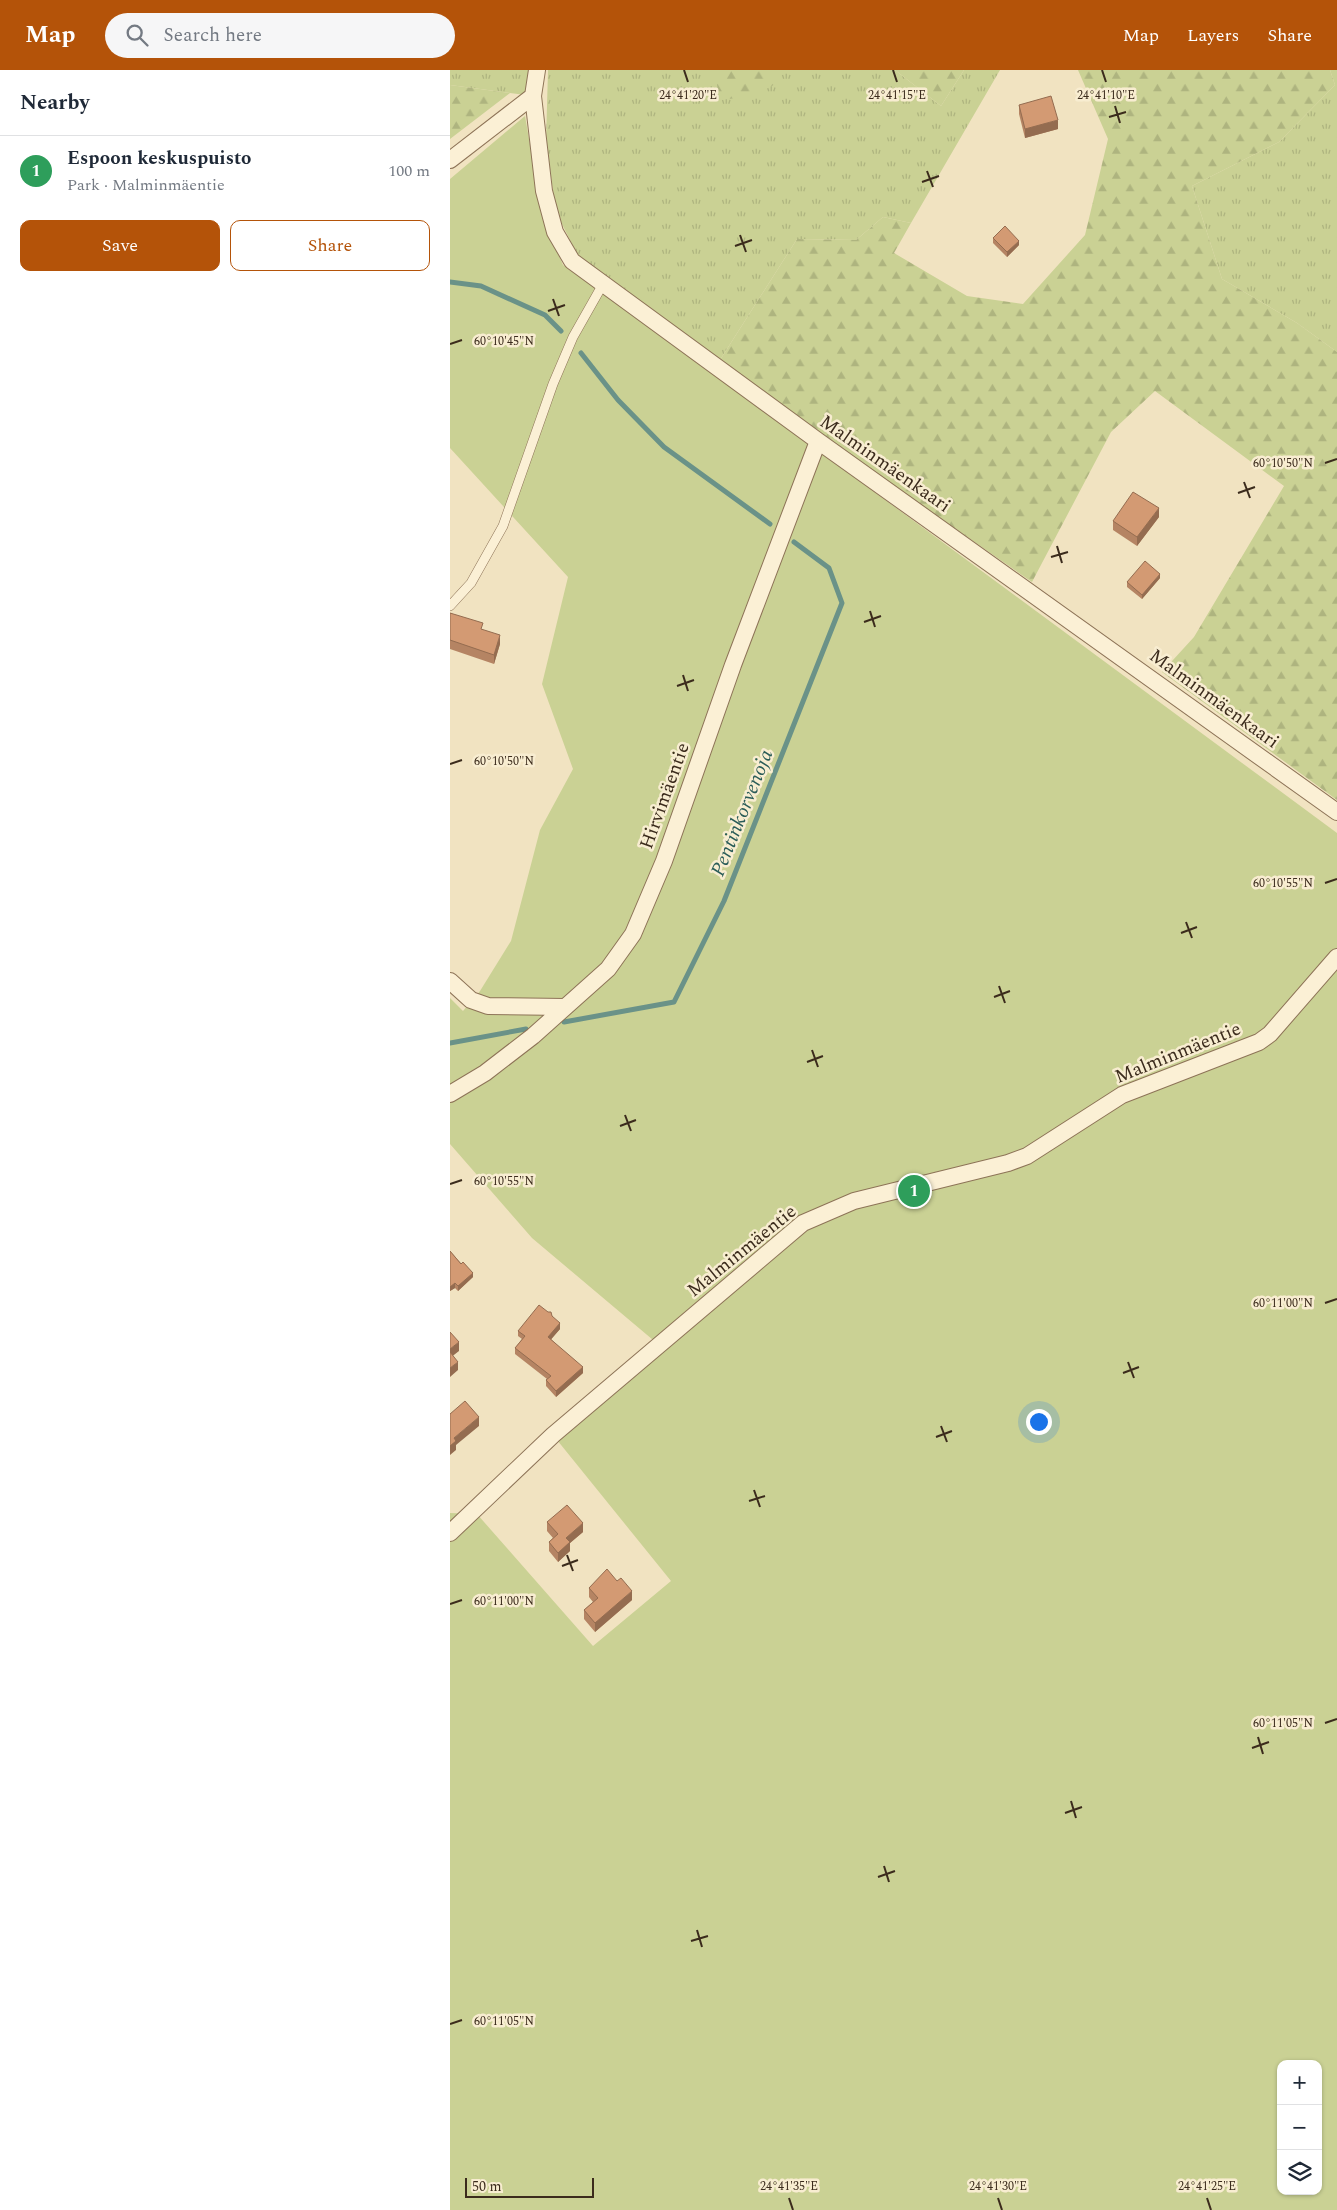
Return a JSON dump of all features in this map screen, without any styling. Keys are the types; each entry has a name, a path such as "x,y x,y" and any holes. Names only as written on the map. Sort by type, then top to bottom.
{"street":[{"name":"Malminmäenkaari","path":"537,70 533,96 544,191 555,232 572,261 818,441 1337,812"},
{"path":"450,160 533,96"},
{"name":"Hirvimäentie","path":"450,1094 485,1073 533,1036 608,969 633,934 664,861 733,665 818,441"},
{"name":"Malminmäentie","path":"450,1533 552,1435 802,1223 854,1201 1008,1163 1027,1156 1122,1095 1259,1042 1270,1034 1337,957"},
{"path":"450,981 471,1000 488,1006 565,1007"}],"lane":[{"path":"450,606 471,583 503,526 553,384 573,337 603,284"}],"green space":[{"path":"450,70 537,70 533,96 450,85"},
{"path":"548,70 895,70 941,106 964,70 1000,70 911,223 883,217 856,240 797,239 720,360 578,256 556,212 546,141"},
{"path":"714,70 773,70 781,81 753,96 720,100"},
{"path":"895,70 964,70 941,106"},
{"path":"1078,70 1330,70 1335,85 1279,142 1192,186 1222,279 1297,323 1337,352 1337,800 1162,672 1194,637 1284,486 1155,391 1111,432 1032,582 822,436 720,360 797,239 856,240 883,217 911,223 894,253 967,296 1023,304 1085,235 1108,139"},
{"path":"1330,70 1337,70 1337,352 1297,323 1222,279 1192,186 1279,142 1335,85"},
{"path":"450,85 510,93 450,139"},
{"path":"525,116 543,218 563,265 667,339 1337,833 1337,2210 450,2210 450,1513 477,1514 593,1646 671,1581 553,1435 659,1345 532,1238 450,1144 450,998 463,1011 480,991 511,941 540,830 573,769 542,684 568,577 450,448 450,179"}],"building":[{"path":"1051,96 1058,120 1025,129 1019,105"},
{"path":"1005,226 1019,241 1007,252 993,238"},
{"path":"1133,492 1159,508 1137,537 1113,521"},
{"path":"1145,561 1160,574 1142,595 1127,582"},
{"path":"450,613 483,623 481,629 500,635 494,655 450,640"},
{"path":"450,1251 461,1264 463,1262 473,1273 458,1286 455,1283 450,1287"},
{"path":"539,1305 548,1312 551,1312 552,1316 560,1323 548,1337 583,1367 556,1391 546,1380 551,1376 515,1348 525,1336 518,1331"},
{"path":"450,1332 459,1342 450,1349"},
{"path":"450,1352 458,1362 450,1368"},
{"path":"465,1401 479,1417 454,1438 456,1441 450,1446 450,1414"},
{"path":"567,1505 583,1523 566,1538 570,1542 558,1553 549,1542 558,1534 547,1522"},
{"path":"607,1569 617,1581 621,1578 632,1591 595,1623 584,1610 598,1598 589,1588"}],"waterway":[{"name":"Pentinkorvenoja","path":"450,282 481,286 545,315 561,331"},
{"name":"Pentinkorvenoja","path":"581,353 618,400 664,447 770,524"},
{"name":"Pentinkorvenoja","path":"564,1022 674,1002 724,901 842,603 829,568 794,542"},
{"name":"Pentinkorvenoja","path":"450,1043 526,1029"}],"place":[{"name":"Espoon keskuspuisto","path":"914,1191"}]}
